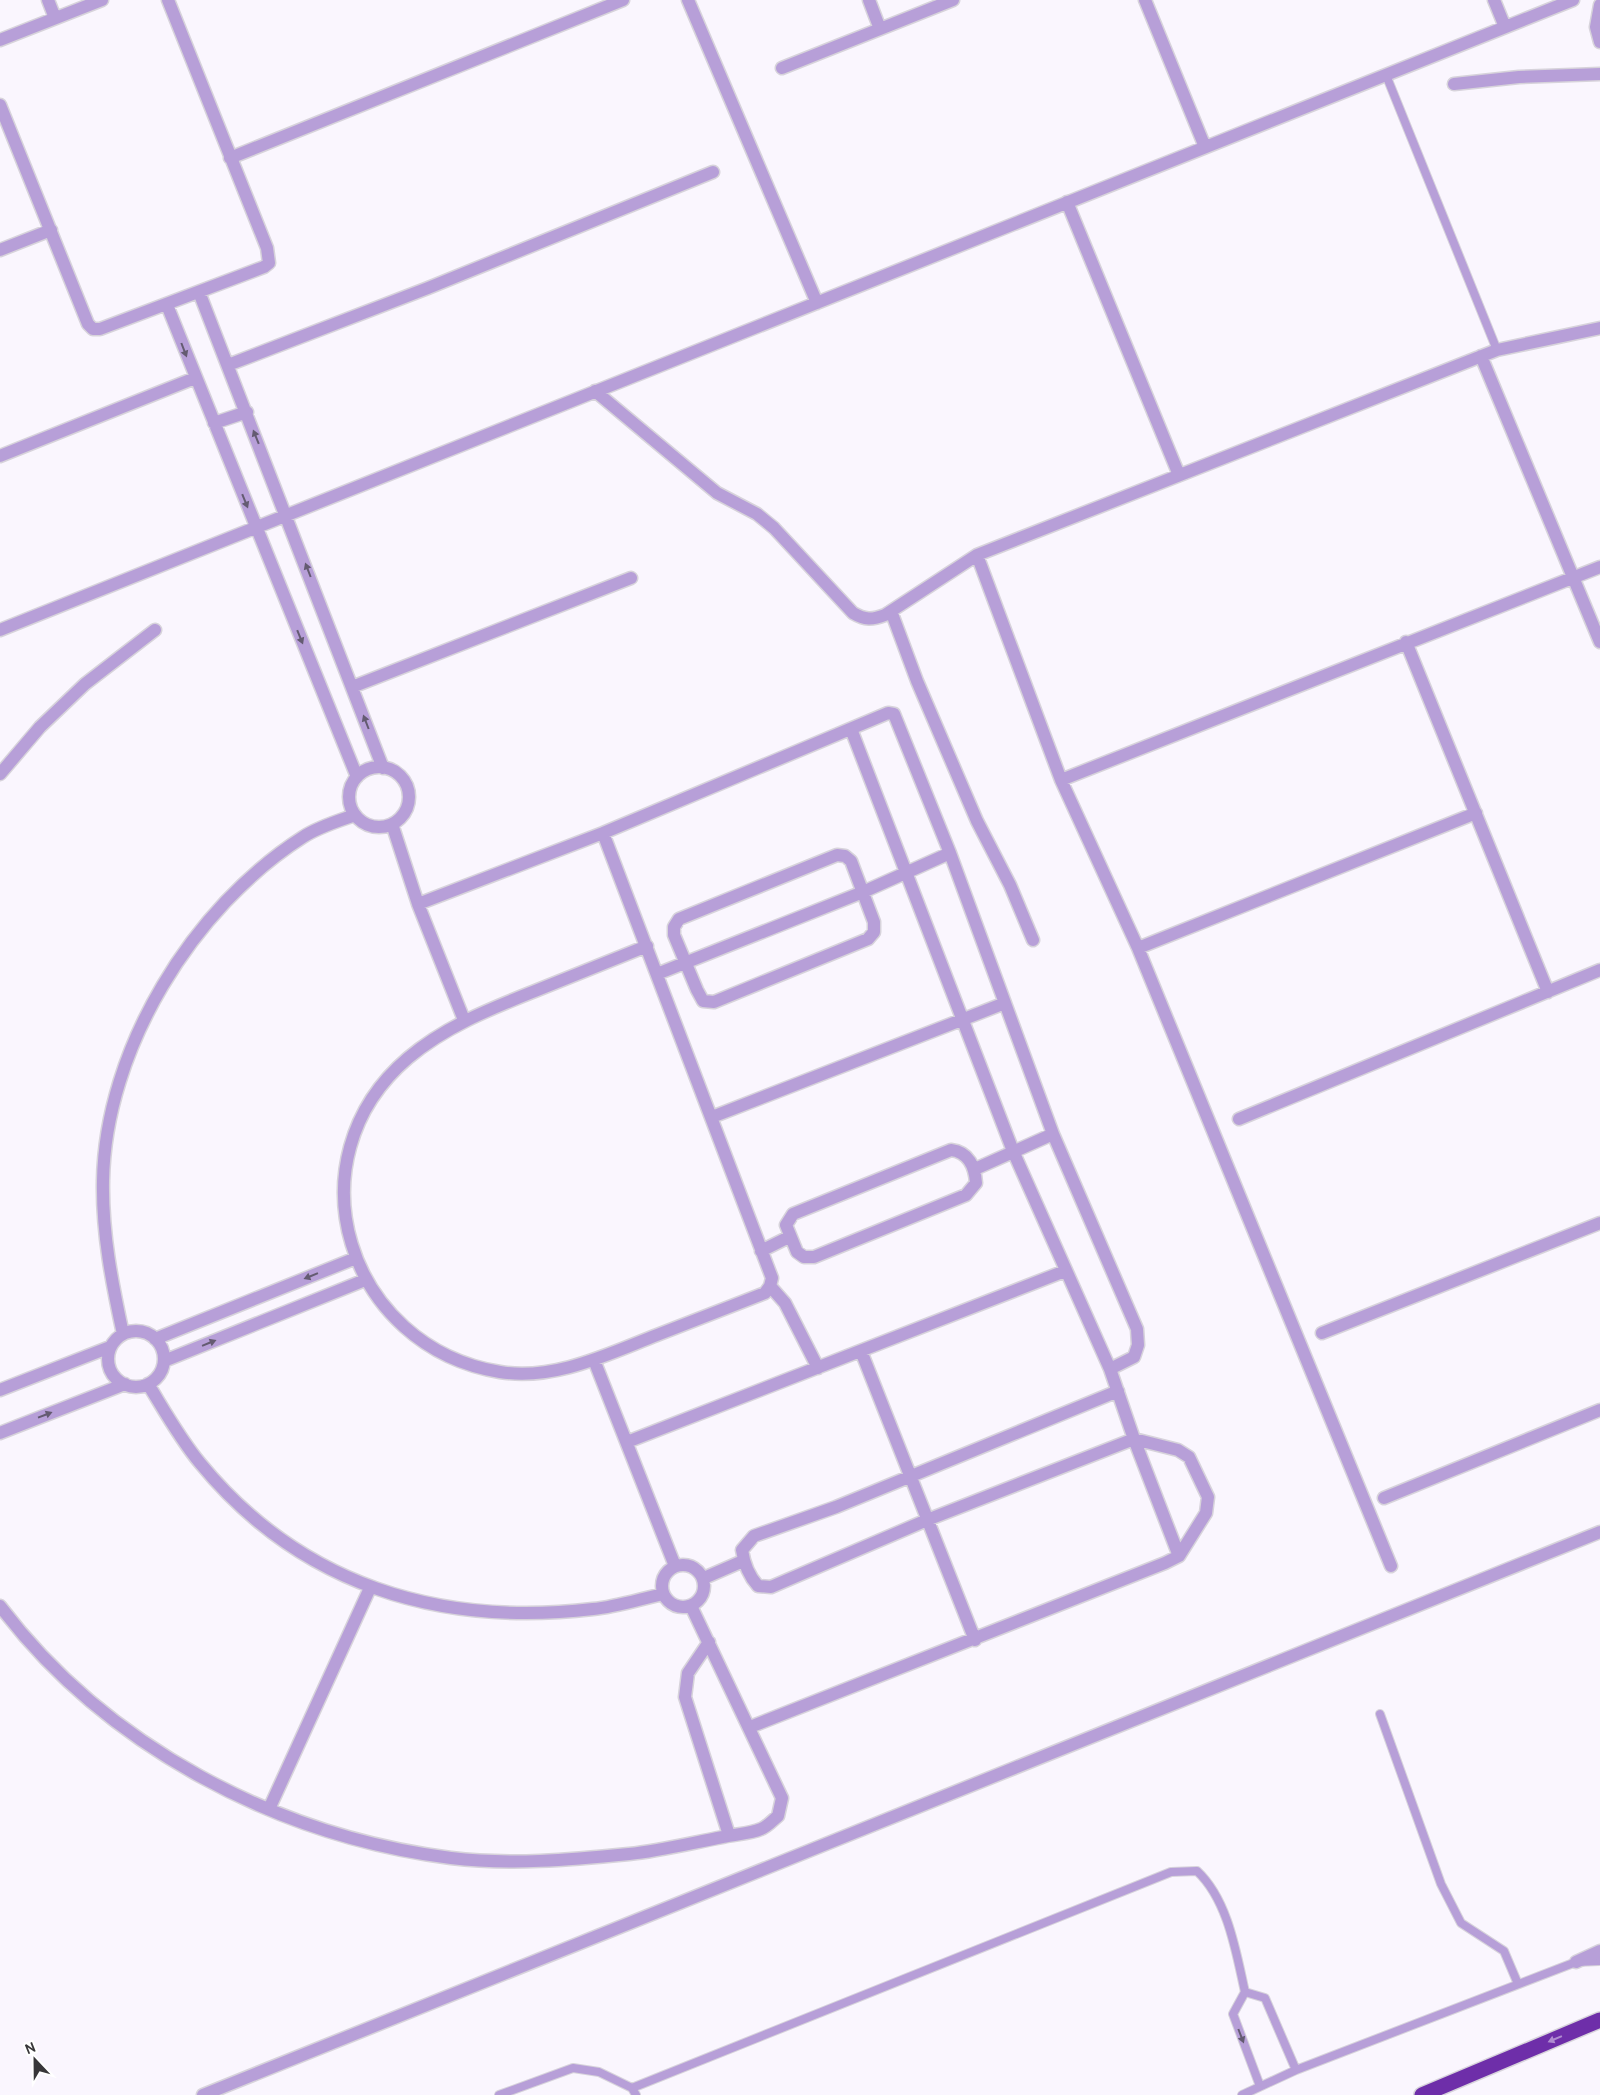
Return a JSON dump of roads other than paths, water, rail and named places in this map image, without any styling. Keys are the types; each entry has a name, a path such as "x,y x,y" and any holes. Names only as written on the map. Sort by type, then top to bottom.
{"highway":[{"path":"1422,2095 1600,2020"}],"street":[{"path":"48,0 55,18"},
{"path":"0,40 55,18 73,5 102,0"},
{"path":"0,105 88,324 93,329 100,329 167,305 264,267 270,263 267,248 168,0"},
{"path":"230,158 623,0"},
{"path":"688,0 817,302"},
{"path":"869,0 880,29"},
{"path":"782,68 953,0"},
{"path":"1145,0 1205,147"},
{"path":"1494,0 1505,27"},
{"path":"0,630 1572,0"},
{"path":"1600,5 1596,27 1600,42"},
{"path":"1454,84 1519,77 1600,74"},
{"path":"228,365 428,288 713,172"},
{"path":"1067,202 1179,475"},
{"path":"0,250 51,230"},
{"path":"199,292 287,515 383,768"},
{"path":"167,305 357,777"},
{"path":"595,391 717,493 757,514 774,528 853,613 864,619 874,619 891,611 977,555 1497,350 1600,328"},
{"path":"1481,356 1600,642"},
{"path":"0,456 195,378"},
{"path":"214,423 247,412"},
{"path":"977,555 1061,780 1138,948 1391,1566"},
{"path":"1061,780 1600,566"},
{"path":"352,687 631,578"},
{"path":"891,611 917,681 977,821 1010,885 1033,940"},
{"path":"0,774 40,727 85,684 155,630"},
{"path":"1406,642 1548,992"},
{"path":"418,904 603,833 888,713 894,714 950,853 1053,1134 1137,1329 1138,1345 1134,1357 1110,1369"},
{"path":"851,728 1013,1151 1064,1271 1110,1369 1134,1439 1179,1556"},
{"path":"383,768 394,771 408,787 407,809 401,818 392,824 372,826 355,816 349,796 357,777 365,771 383,768"},
{"path":"1138,948 1476,813"},
{"path":"123,1334 105,1236 103,1179 110,1122 123,1070 144,1017 180,958 225,902 266,863 304,835 355,816"},
{"path":"392,824 418,904 464,1020"},
{"path":"603,833 712,1117 772,1278 770,1286 765,1293 594,1360 544,1373 501,1372 460,1362 422,1342 390,1315 365,1280 356,1258 345,1220 344,1185 350,1144 376,1091 406,1059 433,1039 464,1020 646,946"},
{"path":"657,974 863,892 950,853"},
{"path":"837,855 845,856 850,861 874,922 874,932 868,939 714,1002 704,1001 686,962 674,935 674,927 679,919 837,855"},
{"path":"1239,1119 1600,970"},
{"path":"712,1117 1005,1003"},
{"path":"975,1169 1053,1134"},
{"path":"951,1150 964,1154 975,1169 976,1183 966,1195 814,1257 804,1257 797,1252 789,1237 786,1225 793,1214 951,1150"},
{"path":"1322,1333 1600,1223"},
{"path":"761,1251 789,1237"},
{"path":"155,1339 356,1258"},
{"path":"627,1442 1064,1271"},
{"path":"164,1361 365,1280"},
{"path":"770,1286 784,1303 818,1368"},
{"path":"0,1390 110,1348 123,1334 140,1332 155,1339 161,1346 164,1361 155,1379 148,1384 139,1386 125,1384 116,1379 111,1372 108,1356 110,1348"},
{"path":"861,1351 975,1640"},
{"path":"594,1360 675,1566"},
{"path":"0,1433 125,1384"},
{"path":"148,1384 199,1462 233,1500 271,1533 313,1560 370,1588 449,1608 496,1613 594,1609 663,1594"},
{"path":"750,1727 975,1640 1179,1556 1206,1513 1208,1497 1189,1456 1178,1450 1134,1439 927,1520 771,1587 758,1586 751,1578 743,1561 742,1550 754,1536 911,1476 1118,1391"},
{"path":"1384,1498 1600,1410"},
{"path":"204,2095 1600,1532"},
{"path":"704,1578 743,1561"},
{"path":"675,1566 692,1566 704,1578 703,1594 691,1606 675,1606 663,1594 663,1577 675,1566"},
{"path":"269,1810 370,1588"},
{"path":"0,1606 52,1665 99,1708 150,1746 204,1779 269,1810 354,1839 452,1858 551,1862 650,1852 762,1829 778,1816 782,1798 691,1606"},
{"path":"709,1642 688,1673 685,1698 729,1835"},
{"path":"1576,1962 1600,1951"}],"lane":[{"path":"1386,75 1497,350"},
{"path":"1380,1714 1441,1884 1462,1923 1504,1951 1518,1984"},
{"path":"499,2095 573,2068 600,2072 634,2092 1171,1872 1197,1871 1209,1882 1226,1921 1245,1992 1233,2014 1260,2086"},
{"path":"1242,2095 1296,2070 1576,1962 1600,1961"},
{"path":"1245,1992 1265,1998 1296,2070"}]}
